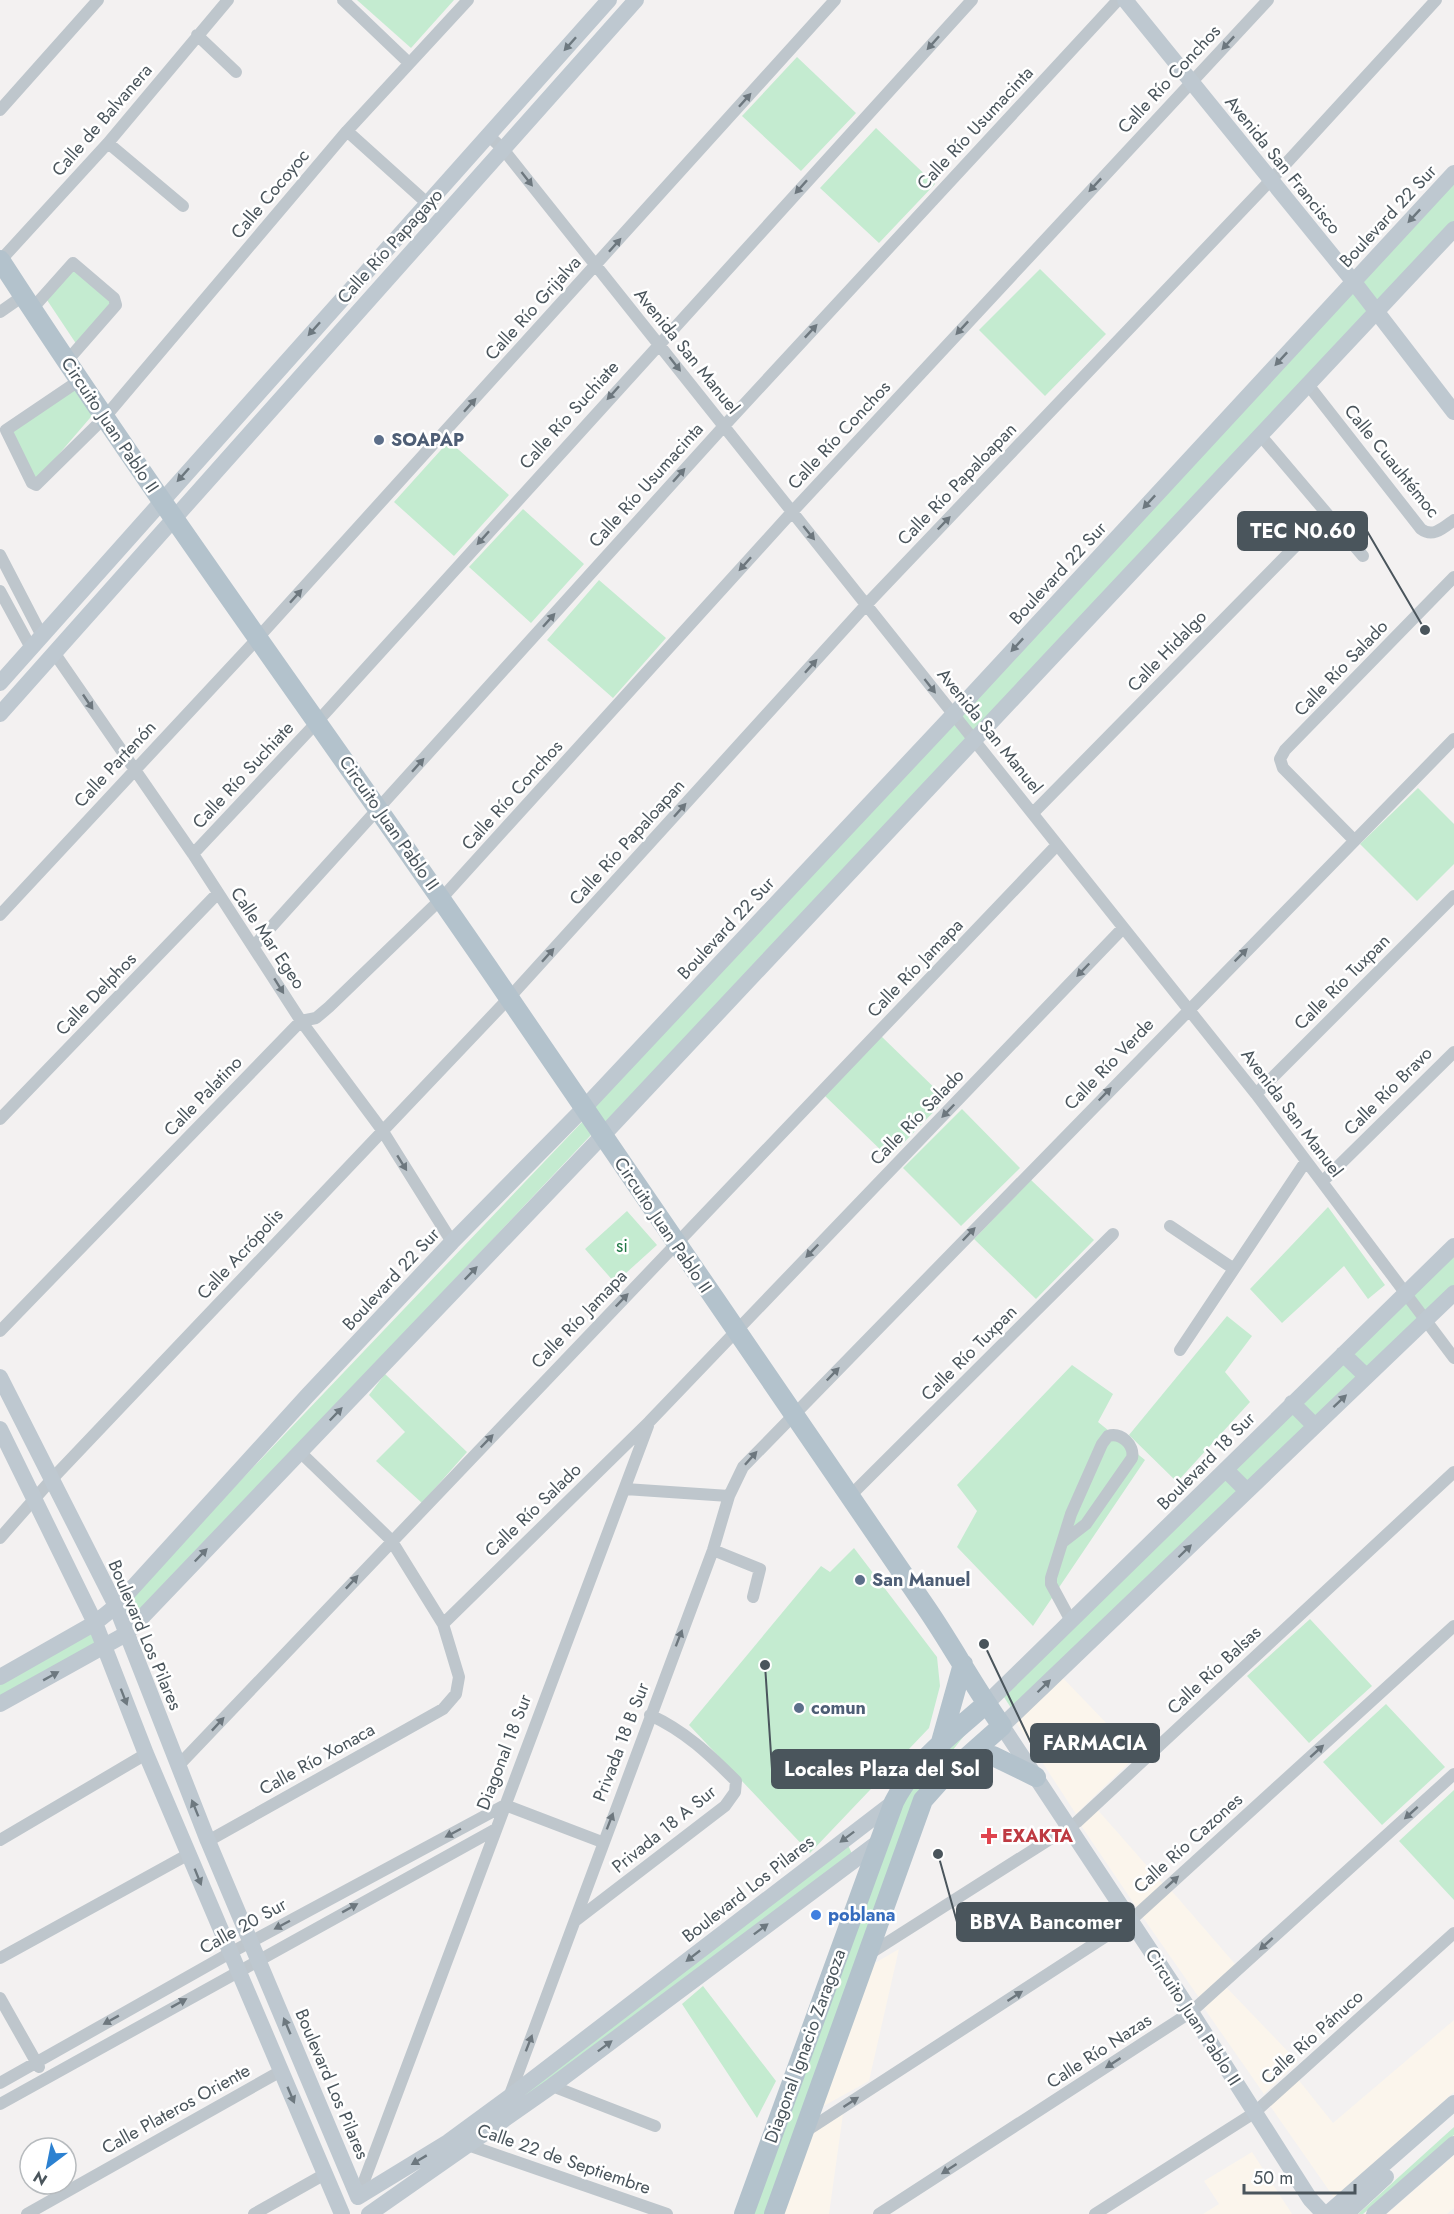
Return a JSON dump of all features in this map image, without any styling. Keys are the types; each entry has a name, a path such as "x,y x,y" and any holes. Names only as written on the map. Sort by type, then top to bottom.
{"main road":[{"name":"Circuito Juan Pablo II","path":"0,260 173,518 379,808 509,998 963,1664 986,1704 1002,1726"},
{"path":"941,1743 963,1664"},
{"name":"Diagonal Ignacio Zaragoza","path":"744,2214 894,1802 904,1784 941,1743 986,1704"},
{"name":"Diagonal Ignacio Zaragoza","path":"774,2214 923,1800 940,1781 1002,1726"},
{"path":"969,1756 993,1756 1036,1777"}],"street":[{"path":"0,110 98,0"},
{"name":"Calle de Balvanera","path":"0,260 108,143 228,0"},
{"path":"343,0 410,63"},
{"name":"Calle Cocoyoc","path":"80,380 6,430 32,483 39,484 105,417 347,131 468,0"},
{"name":"Calle Río Papagayo","path":"0,683 609,0"},
{"name":"Calle Río Papagayo","path":"0,714 636,0"},
{"name":"Calle Río Grijalva","path":"257,639 835,0"},
{"name":"Calle Río Suchiate","path":"193,854 318,721 658,343 972,0"},
{"name":"Calle Río Usumacinta","path":"254,946 724,426 1118,0"},
{"name":"Avenida San Francisco","path":"1125,0 1353,281 1454,412"},
{"name":"Calle Río Conchos","path":"441,899 792,512 1268,0"},
{"name":"Calle Río Papaloapan","path":"509,998 866,605 1270,181 1436,0"},
{"path":"197,35 236,72"},
{"path":"347,131 427,203"},
{"name":"Avenida San Manuel","path":"488,135 503,149 1256,1094 1454,1358"},
{"path":"108,143 183,206"},
{"name":"Boulevard 22 Sur","path":"0,1677 95,1623 116,1606 308,1396 452,1242 584,1108 1454,173"},
{"path":"0,1704 126,1634 602,1136 1309,386 1454,229"},
{"path":"0,312 27,302 73,263 114,298 116,305 67,361"},
{"name":"Calle Cuauhtémoc","path":"1309,386 1421,529 1427,534 1434,534 1454,520"},
{"path":"1261,436 1363,556"},
{"name":"Calle Hidalgo","path":"1033,813 1327,514"},
{"path":"0,555 36,642"},
{"name":"Calle Río Salado","path":"1354,840 1283,768 1280,759 1285,750 1454,578"},
{"path":"0,591 36,642"},
{"name":"Calle Partenón","path":"0,915 257,639"},
{"name":"Calle Mar Egeo","path":"55,654 193,854 301,1021 382,1130 452,1242"},
{"name":"Calle Río Verde","path":"792,1416 1454,739"},
{"name":"Calle Río Jamapa","path":"178,1766 391,1540 1057,845"},
{"name":"Calle Delphos","path":"0,1119 217,894"},
{"name":"Calle Río Tuxpan","path":"1256,1094 1454,896"},
{"name":"Calle Palatino","path":"0,1331 301,1021 316,1018 329,1007 441,899"},
{"name":"Calle Río Salado","path":"736,1331 1123,928"},
{"name":"Calle Acrópolis","path":"0,1538 52,1479 509,998"},
{"name":"Calle Río Bravo","path":"1322,1182 1454,1052"},
{"path":"1180,1350 1306,1161"},
{"path":"1170,1226 1234,1269"},
{"name":"Calle Río Tuxpan","path":"849,1497 1113,1234"},
{"name":"Boulevard 18 Sur","path":"986,1704 1454,1246"},
{"path":"1002,1726 1454,1293"},
{"name":"Diagonal 18 Sur","path":"351,2214 649,1422 736,1331"},
{"path":"1343,1354 1366,1376"},
{"name":"Boulevard Los Pilares","path":"0,1377 116,1606 208,1841 358,2197 448,2142 508,2098 894,1802"},
{"path":"1292,1403 1314,1425"},
{"name":"Privada 18 B Sur","path":"508,2098 713,1550 729,1496 743,1467 792,1416"},
{"name":"Calle Río Salado","path":"442,1624 649,1422"},
{"path":"0,1429 95,1623 146,1754 342,2214"},
{"path":"1064,1541 1086,1524 1132,1458 1133,1449 1130,1444 1117,1436 1108,1436 1102,1444 1071,1514 1053,1571 1051,1584 1071,1621"},
{"path":"300,1452 391,1540 442,1624"},
{"path":"1226,1470 1247,1491"},
{"name":"Calle Río Balsas","path":"865,1957 1069,1827 1454,1472"},
{"path":"625,1489 729,1496"},
{"path":"713,1550 760,1569 753,1597"},
{"name":"Calle Río Xonaca","path":"208,1841 443,1709 456,1694 459,1677 442,1624"},
{"name":"Calle Río Cazones","path":"802,2134 1131,1920 1454,1626"},
{"name":"Privada 18 A Sur","path":"574,1922 725,1806 735,1792 736,1781 698,1744 671,1724 650,1715"},
{"name":"Circuito Juan Pablo II","path":"1002,1726 1191,2012 1312,2207 1325,2214"},
{"path":"0,1840 146,1754"},
{"name":"Calle Río Nazas","path":"879,2214 1191,2012 1454,1774"},
{"path":"505,1805 602,1842"},
{"name":"Calle 20 Sur","path":"0,2083 230,1953 505,1805"},
{"name":"Calle 20 Sur","path":"0,2104 258,1958 496,1828"},
{"path":"369,2214 552,2086 880,1841"},
{"path":"0,1958 189,1854"},
{"name":"Calle Río Pánuco","path":"1095,2214 1254,2113 1454,1933"},
{"path":"0,1998 45,2078"},
{"name":"Calle Plateros Oriente","path":"27,2214 281,2071"},
{"path":"552,2086 655,2126"},
{"path":"1325,2214 1454,2103"},
{"path":"1346,2214 1399,2164 1421,2131"},
{"name":"Calle 22 de Septiembre","path":"448,2142 471,2144 668,2214"},
{"path":"1374,2214 1454,2144"},
{"path":"254,2214 324,2174"}],"shaded area":[{"path":"1061,1676 1137,1755 1076,1814 1014,1719"},
{"path":"1096,1808 1163,1884 1137,1908 1080,1824"},
{"path":"1170,1889 1235,1964 1200,1999 1142,1916"},
{"path":"899,1949 869,2081 820,2108 870,1966"},
{"path":"1226,1987 1298,2062 1264,2094 1204,2008"},
{"path":"1454,2020 1454,2092 1335,2199 1268,2103 1297,2078 1333,2123"},
{"path":"843,2114 829,2214 783,2214 808,2136"},
{"path":"1252,2152 1292,2214 1203,2214 1219,2204 1204,2181"},
{"path":"1454,2155 1454,2208 1447,2214 1387,2214"}],"green space":[{"path":"357,0 454,0 411,48"},
{"path":"797,57 856,113 801,171 742,116"},
{"path":"876,128 935,184 879,243 820,188"},
{"path":"1454,173 1454,229 608,1130 589,1102"},
{"path":"74,265 115,302 77,345 45,297"},
{"path":"1040,269 1106,334 1045,396 979,330"},
{"path":"78,385 96,411 35,482 9,431"},
{"path":"449,441 509,495 454,556 394,502"},
{"path":"523,509 584,564 531,623 469,567"},
{"path":"599,580 666,638 613,698 547,640"},
{"path":"1418,788 1454,824 1454,864 1417,901 1360,844"},
{"path":"881,1036 946,1099 889,1158 824,1095"},
{"path":"962,1109 1020,1168 961,1226 903,1168"},
{"path":"583,1121 591,1135 129,1625 123,1604"},
{"path":"1031,1180 1094,1240 1036,1299 974,1239"},
{"path":"1328,1207 1385,1285 1368,1299 1344,1266 1282,1323 1250,1289"},
{"name":"si","path":"627,1211 657,1245 615,1283 585,1249"},
{"path":"1454,1246 1454,1293 1015,1714 1000,1691"},
{"path":"1227,1316 1252,1336 1225,1372 1250,1402 1177,1482 1129,1435"},
{"path":"1072,1365 1113,1394 1098,1422 1145,1460 1033,1626 957,1547 977,1511 957,1485"},
{"path":"385,1374 467,1452 422,1503 376,1461 405,1432 369,1395"},
{"path":"854,1548 937,1657 940,1686 929,1728 810,1853 689,1725 821,1566 830,1572"},
{"path":"1310,1619 1372,1686 1309,1743 1247,1676"},
{"path":"93,1628 100,1646 0,1702 0,1680"},
{"path":"1386,1704 1445,1767 1382,1825 1323,1762"},
{"path":"971,1727 915,1798 769,2214 750,2214 906,1791"},
{"path":"1454,1790 1454,1900 1399,1841"},
{"path":"847,1843 853,1856 511,2112 502,2100"},
{"path":"703,1986 776,2081 757,2118 682,2004"},
{"path":"1454,2127 1454,2135 1363,2214 1358,2214"}],"place":[{"name":"SOAPAP","path":"379,440"},
{"name":"TEC N0.60","path":"1425,630"},
{"name":"San Manuel","path":"860,1580"},
{"name":"FARMACIA","path":"984,1644"},
{"name":"Locales Plaza del Sol","path":"765,1665"},
{"name":"comun","path":"799,1708"},
{"name":"EXAKTA","path":"989,1836"},
{"name":"BBVA Bancomer","path":"938,1854"},
{"name":"poblana","path":"816,1915"}]}
